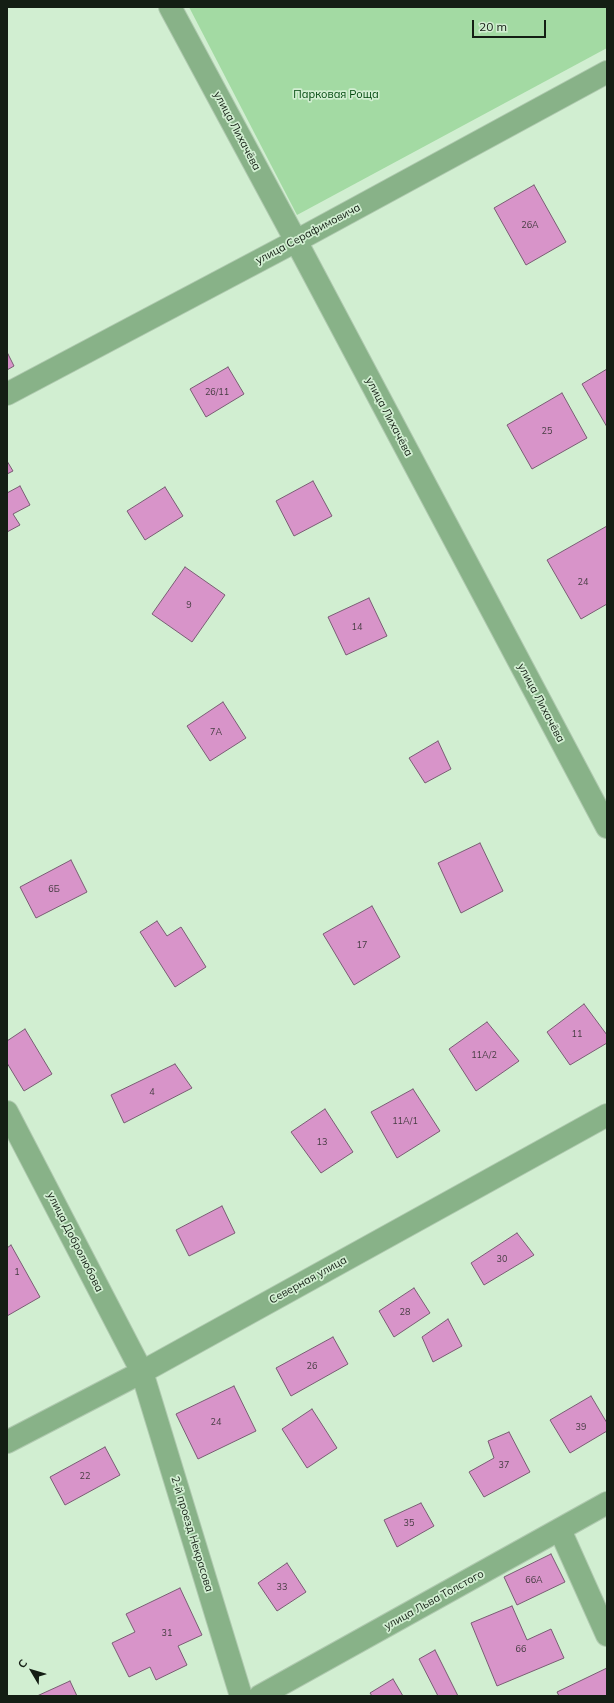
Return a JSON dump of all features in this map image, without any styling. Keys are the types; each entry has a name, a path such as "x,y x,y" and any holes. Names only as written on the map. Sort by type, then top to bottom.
{"street":[{"name":"улица Лихачёва","path":"170,7 607,827"},
{"name":"улица Серафимовича","path":"7,394 296,241 607,72"},
{"name":"улица Добролюбова","path":"7,1112 142,1372"},
{"name":"Северная улица","path":"7,1442 142,1372 607,1115"},
{"name":"2-й проезд Некрасова","path":"142,1372 241,1696"},
{"name":"улица Льва Толстого","path":"260,1696 607,1503"},
{"path":"560,1530 607,1635"}],"green space":[{"name":"Парковая Роща","path":"189,7 607,7 607,48 297,215"}],"building":[{"path":"534,185 566,242 526,265 494,208"},
{"path":"7,352 14,366 7,370"},
{"path":"228,367 244,394 206,417 190,389"},
{"path":"607,369 607,427 582,384"},
{"path":"562,393 587,438 532,469 507,425"},
{"path":"7,461 13,471 7,474"},
{"path":"313,481 332,516 294,536 276,501"},
{"path":"20,486 30,505 13,514 20,525 7,532 7,493"},
{"path":"165,487 183,516 145,540 127,511"},
{"path":"607,526 607,604 581,619 547,560"},
{"path":"185,567 225,595 192,642 152,614"},
{"path":"369,598 387,636 346,655 328,617"},
{"path":"223,702 246,738 210,761 187,726"},
{"path":"438,741 451,769 425,783 409,758"},
{"path":"480,843 503,891 461,913 438,863"},
{"path":"71,860 87,892 36,918 20,887"},
{"path":"372,906 400,957 354,985 323,934"},
{"path":"157,921 167,936 181,927 206,967 175,987 140,932"},
{"path":"584,1004 607,1035 607,1043 570,1065 547,1032"},
{"path":"487,1022 519,1061 476,1091 449,1049"},
{"path":"25,1029 52,1074 24,1091 7,1063 7,1041"},
{"path":"175,1064 192,1088 124,1123 111,1095"},
{"path":"413,1089 440,1131 397,1158 371,1112"},
{"path":"325,1109 353,1152 321,1173 291,1132"},
{"path":"222,1206 235,1233 189,1256 176,1230"},
{"path":"517,1233 534,1255 484,1285 471,1263"},
{"path":"11,1245 40,1297 7,1316 7,1248"},
{"path":"414,1288 430,1313 394,1337 379,1311"},
{"path":"448,1319 462,1346 433,1362 422,1337"},
{"path":"333,1337 348,1364 291,1396 276,1368"},
{"path":"234,1386 256,1431 198,1459 176,1414"},
{"path":"591,1396 607,1423 607,1431 570,1453 550,1420"},
{"path":"312,1409 337,1448 307,1468 282,1429"},
{"path":"509,1432 530,1472 484,1497 469,1472 494,1458 488,1441"},
{"path":"105,1447 120,1475 65,1505 50,1477"},
{"path":"421,1503 434,1526 397,1547 384,1520"},
{"path":"551,1554 565,1582 517,1605 504,1577"},
{"path":"287,1563 306,1592 277,1611 258,1583"},
{"path":"180,1588 202,1635 178,1646 187,1665 156,1680 150,1667 129,1677 112,1643 135,1632 126,1614"},
{"path":"512,1606 527,1640 551,1629 564,1658 497,1686 471,1623"},
{"path":"435,1650 458,1696 438,1696 419,1659"},
{"path":"607,1668 607,1696 559,1696 557,1692"},
{"path":"393,1679 403,1696 372,1696 370,1693"},
{"path":"70,1681 77,1696 37,1696"}]}
